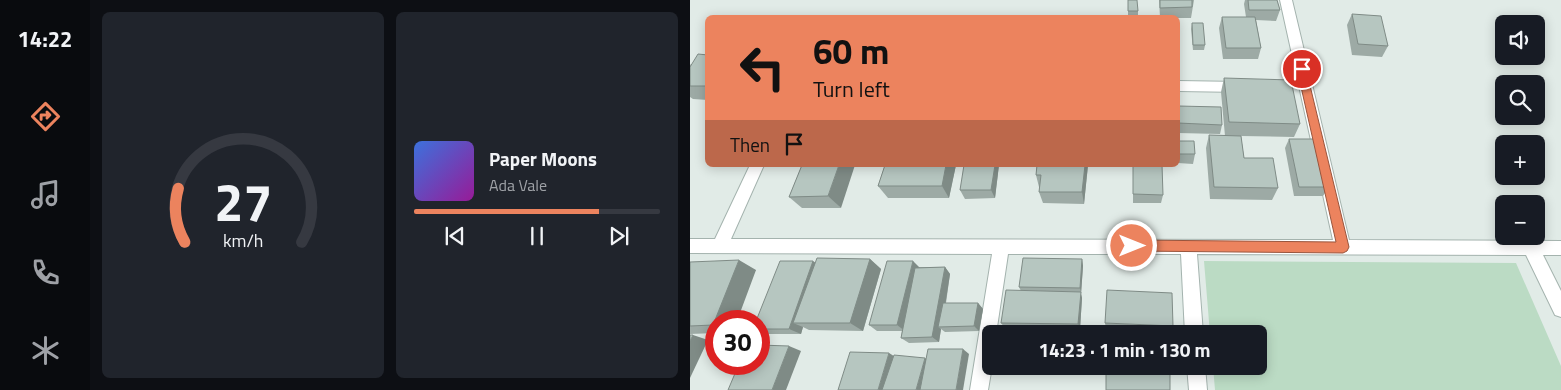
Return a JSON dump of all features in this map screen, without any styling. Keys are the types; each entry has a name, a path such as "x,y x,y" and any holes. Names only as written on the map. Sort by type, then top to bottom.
{"street":[{"path":"1286,0 1301,87 1343,247"},
{"path":"1180,86 1256,87"},
{"path":"720,245 756,167"},
{"path":"690,246 1561,248"},
{"path":"979,390 1001,246"},
{"path":"1188,246 1193,325"},
{"path":"1530,247 1561,309"},
{"path":"1197,375 1198,390"}],"green space":[{"path":"1204,261 1516,263 1561,366 1561,390 1215,390 1214,375 1267,375 1267,325 1209,325"}],"building":[{"path":"1128,0 1137,0 1138,11 1128,11"},
{"path":"1160,0 1192,0 1192,7 1160,8"},
{"path":"1248,0 1277,0 1280,10 1249,10"},
{"path":"1352,14 1381,16 1388,46 1358,44"},
{"path":"1222,17 1255,17 1261,48 1226,48"},
{"path":"1192,23 1203,23 1205,45 1193,45"},
{"path":"698,54 705,55 705,86 690,86 690,67"},
{"path":"1224,78 1291,80 1300,124 1229,122"},
{"path":"1180,106 1221,107 1222,125 1180,123"},
{"path":"1209,135 1241,136 1244,158 1273,158 1278,188 1214,187"},
{"path":"1289,139 1318,139 1329,187 1299,187"},
{"path":"1180,141 1194,141 1195,154 1180,154"},
{"path":"801,167 838,167 828,196 789,197"},
{"path":"884,167 946,167 942,186 878,186"},
{"path":"964,167 995,167 991,190 960,190"},
{"path":"1037,167 1085,167 1082,192 1039,192 1041,175 1036,175"},
{"path":"1133,167 1162,167 1163,195 1133,194"},
{"path":"817,258 870,259 850,323 793,323"},
{"path":"1023,258 1082,259 1080,288 1019,287"},
{"path":"739,260 719,310 705,310 705,325 690,326 690,262"},
{"path":"780,261 813,261 789,329 770,329 770,310 760,310"},
{"path":"887,261 913,261 897,325 869,325"},
{"path":"945,267 932,337 901,338 915,268"},
{"path":"1006,290 1081,292 1078,324 1001,323"},
{"path":"1107,290 1172,293 1173,325 1105,323"},
{"path":"943,303 978,303 974,326 938,327"},
{"path":"770,345 789,346 772,390 728,390 734,375 770,375"},
{"path":"928,349 963,349 956,390 920,390"},
{"path":"850,352 889,353 878,390 838,390"},
{"path":"894,355 925,358 916,390 882,390"},
{"path":"1106,375 1170,375 1170,390 1106,390"}],"route":[{"path":"1132,246 1343,247 1302,69"}]}
